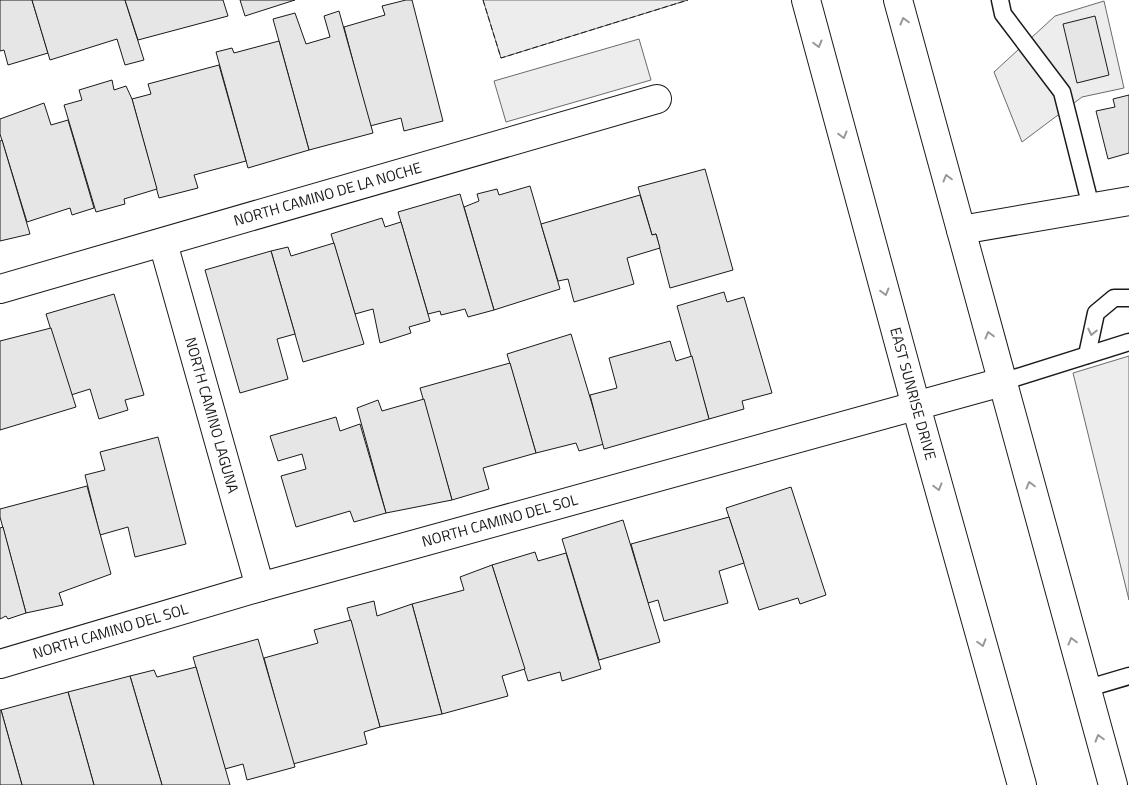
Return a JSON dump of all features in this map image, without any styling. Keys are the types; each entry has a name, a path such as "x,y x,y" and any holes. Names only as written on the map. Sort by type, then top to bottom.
{"street":[{"name":"EAST SUNRISE DRIVE","path":"806,0 916,406 1022,785"},
{"path":"898,0 1113,785"},
{"name":"NORTH CAMINO DE LA NOCHE","path":"0,289 657,100"},
{"path":"961,230 1129,201"},
{"name":"NORTH CAMINO LAGUNA","path":"163,243 260,587"},
{"name":"NORTH CAMINO DEL SOL","path":"0,664 260,587 1002,382"}],"lane":[{"path":"1000,0 1003,14 1062,92 1091,207"},
{"path":"1087,355 1096,313 1114,298 1129,298"},
{"path":"1002,382 1129,342"},
{"path":"1085,688 1129,676"}],"shaded area":[{"path":"483,0 688,0 501,58"},
{"path":"1104,1 1124,88 1082,97 1022,142 994,72 1055,16"},
{"path":"639,39 651,80 506,122 494,81"},
{"path":"1129,356 1129,600 1073,373"}],"building":[{"path":"0,0 32,0 48,53 8,65 4,50 0,51"},
{"path":"32,0 125,0 144,60 125,65 117,39 50,60"},
{"path":"125,0 223,0 228,16 138,40"},
{"path":"240,0 295,0 245,16"},
{"path":"412,0 443,121 404,131 401,118 370,126 344,27 385,15 382,6"},
{"path":"339,11 373,133 309,150 273,19 295,13 306,44 330,37 324,16"},
{"path":"1095,16 1109,75 1077,83 1063,24"},
{"path":"279,41 309,150 248,168 216,52 232,48 234,53"},
{"path":"219,65 246,161 194,175 198,188 159,198 132,99 151,94 148,84"},
{"path":"112,80 114,90 126,86 132,99 157,189 124,199 125,204 96,212 64,105 82,100 79,90"},
{"path":"1129,95 1129,153 1108,159 1096,111 1115,107 1113,99"},
{"path":"44,103 51,125 68,120 94,208 72,215 70,208 27,222 0,134 0,119"},
{"path":"2,140 30,234 0,241 0,141"},
{"path":"705,169 733,270 670,288 656,234 652,235 638,187"},
{"path":"530,186 560,289 494,310 464,207 479,201 477,194 497,189 499,195"},
{"path":"460,194 494,310 468,317 465,309 441,315 440,311 428,314 398,212"},
{"path":"640,195 652,235 656,234 660,248 627,258 634,284 574,302 568,279 558,281 541,224"},
{"path":"382,218 385,227 401,222 430,321 409,327 411,333 380,343 373,309 355,314 331,234"},
{"path":"334,243 364,344 303,362 271,251 288,247 291,256"},
{"path":"271,251 295,334 277,339 288,379 240,393 205,270"},
{"path":"724,292 727,302 744,297 772,393 742,401 744,409 709,419 677,306"},
{"path":"114,294 144,395 125,400 128,410 99,419 90,389 71,395 46,314"},
{"path":"51,328 76,407 0,430 0,341"},
{"path":"571,334 604,444 579,451 576,443 536,453 507,354"},
{"path":"670,341 676,361 692,356 709,419 604,449 590,395 617,388 609,358"},
{"path":"510,363 536,453 483,468 489,489 452,500 420,388"},
{"path":"424,399 452,500 386,513 357,408 378,400 382,411"},
{"path":"336,417 340,431 360,424 386,513 354,522 350,511 296,527 281,476 306,469 302,454 278,461 270,436"},
{"path":"158,437 186,544 135,557 128,527 100,535 85,475 105,470 100,452"},
{"path":"87,486 111,574 59,593 63,605 26,613 0,517 0,509"},
{"path":"791,487 826,595 800,604 798,598 759,610 726,508"},
{"path":"729,517 744,563 719,571 728,603 664,621 658,600 648,603 631,544"},
{"path":"623,520 660,642 599,660 562,539"},
{"path":"3,527 26,613 8,619 6,616 0,619 0,528"},
{"path":"535,552 538,561 566,553 601,669 562,681 560,672 528,681 492,565"},
{"path":"492,565 525,669 502,676 508,696 442,714 412,604 464,590 460,577"},
{"path":"374,601 377,616 412,604 442,714 380,727 347,608"},
{"path":"351,620 380,727 364,732 367,744 293,764 264,658 318,643 314,630"},
{"path":"258,639 295,767 247,780 243,764 225,769 193,657"},
{"path":"196,667 230,785 162,785 130,676 154,670 157,677"},
{"path":"130,676 162,785 94,785 68,692"},
{"path":"68,692 94,785 22,785 1,710"},
{"path":"1,710 22,785 0,785"}],"fence":[{"path":"483,0 501,58 688,0"}]}
